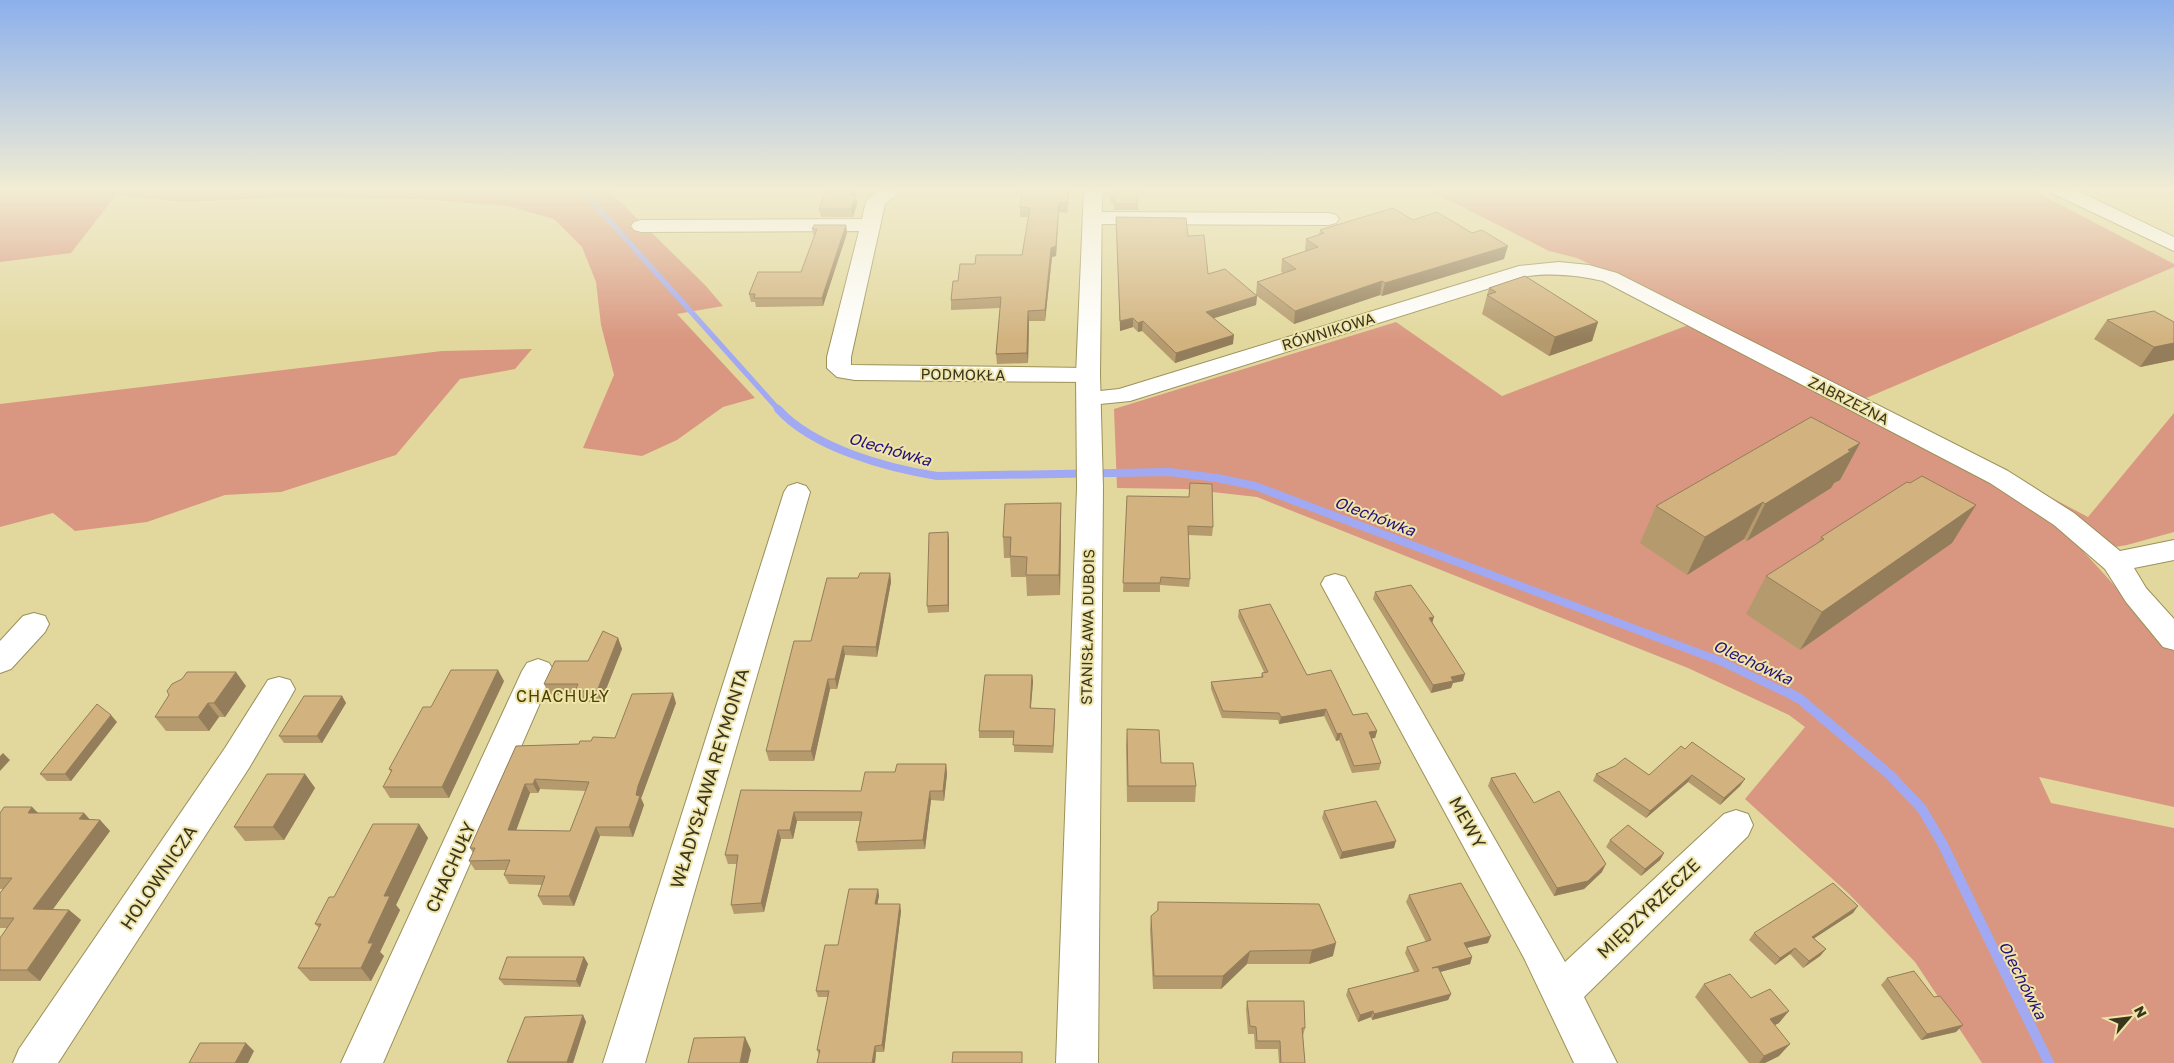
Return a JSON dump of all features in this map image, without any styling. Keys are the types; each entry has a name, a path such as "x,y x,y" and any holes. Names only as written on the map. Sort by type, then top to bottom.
{"street":[{"name":"PODMOKŁA","path":"867,240 839,357 839,368 845,372 1089,387"},
{"name":"STANISŁAWA DUBOIS","path":"1077,1063 1090,474 1089,387 1092,240"},
{"path":"2161,240 2174,246"},
{"name":"RÓWNIKOWA","path":"1089,387 1121,396 1519,272 1568,267"},
{"name":"ZABRZEŹNA","path":"1568,267 1610,277 1999,478 2064,519 2114,562 2136,595 2174,639"},
{"name":"WŁADYSŁAWA REYMONTA","path":"624,1063 796,492"},
{"path":"2114,562 2174,550"},
{"name":"MEWY","path":"1335,584 1561,992 1596,1063"},
{"path":"0,661 34,624"},
{"name":"CHACHUŁY","path":"362,1063 538,672"},
{"name":"HOLOWNICZA","path":"34,1063 237,758 279,689"},
{"name":"MIĘDZYRZECZE","path":"1561,992 1736,825"}],"shaded area":[{"path":"0,240 81,240 71,253 0,262"},
{"path":"575,240 659,240 705,285 723,306 677,314 755,398 723,407 677,440 642,456 583,448 614,375 601,325 596,282 582,247"},
{"path":"1527,240 2127,240 2174,264 2174,267 1864,399 2088,517 2174,413 2174,532 2127,545 2084,552 2174,651 2174,807 2039,777 2051,803 2174,828 2174,1063 1982,1063 1915,962 1849,894 1745,799 1805,727 1789,715 1688,668 1257,497 1185,489 1117,488 1114,409 1396,322 1502,396 1704,319 1577,258 1549,251"},
{"path":"532,349 515,369 460,379 396,455 281,492 225,495 147,522 75,531 53,513 0,527 0,404 442,351"}],"building":[{"path":"813,240 841,240 822,298 754,298 755,294 749,294 758,272 801,272"},
{"path":"1025,240 1056,240 1056,246 1051,248 1045,310 1028,311 1027,353 996,354 1001,297 951,300 953,281 958,281 960,264 975,264 976,255 1022,255"},
{"path":"1117,240 1204,240 1208,274 1225,269 1257,296 1206,312 1234,335 1176,353 1143,321 1138,323 1133,318 1120,321"},
{"path":"1307,240 1498,240 1508,246 1385,283 1382,281 1295,311 1257,282 1296,269 1282,259 1318,247"},
{"path":"1525,276 1598,322 1555,337 1487,295 1496,292 1489,288"},
{"path":"2154,311 2174,322 2174,343 2154,347 2107,320"},
{"path":"1811,417 1860,443 1848,450 1851,451 1765,504 1763,502 1705,537 1656,506"},
{"path":"1922,476 1976,505 1822,612 1766,576 1824,539 1821,537 1907,482 1910,483"},
{"path":"1190,483 1212,484 1213,527 1188,526 1190,579 1161,577 1160,583 1123,583 1127,496 1189,497"},
{"path":"1061,503 1059,575 1026,575 1027,557 1010,556 1011,537 1003,537 1005,504"},
{"path":"948,532 948,605 927,606 929,533"},
{"path":"860,573 890,573 876,647 843,646 835,679 828,679 811,751 766,751 794,641 811,641 827,578 858,578"},
{"path":"1411,585 1434,617 1429,618 1465,674 1451,677 1453,681 1433,685 1375,592"},
{"path":"1270,604 1307,675 1331,670 1353,715 1367,713 1377,731 1369,732 1381,763 1354,766 1341,733 1337,734 1326,709 1281,717 1279,713 1223,711 1211,682 1263,677 1262,673 1268,672 1239,610"},
{"path":"603,631 618,638 597,691 575,691 578,684 544,684 555,661 588,661"},
{"path":"451,670 498,670 442,787 383,787 392,770 389,769 423,707 431,707"},
{"path":"187,672 236,672 214,703 208,703 198,717 155,717 169,695 167,691 172,684 182,679"},
{"path":"985,675 1032,675 1030,708 1055,709 1053,746 1013,745 1014,731 979,731"},
{"path":"673,693 638,786 636,795 640,796 629,827 596,827 569,896 538,896 545,876 504,875 510,860 469,861 475,848 470,848 516,746 579,744 580,741 591,741 593,737 615,738 632,694","holes":["535,779 589,782 570,831 508,830 525,784 533,784"]},
{"path":"304,696 342,696 317,736 279,736"},
{"path":"97,704 111,715 65,774 40,774"},
{"path":"1127,729 1159,730 1161,763 1193,763 1196,786 1128,786"},
{"path":"1692,742 1745,779 1724,798 1692,775 1650,811 1596,774 1615,766 1625,758 1649,775 1681,746 1685,749"},
{"path":"897,764 946,764 943,791 930,791 923,840 856,842 862,812 794,812 790,830 778,830 761,903 731,905 738,855 725,855 741,790 861,791 865,772 895,772"},
{"path":"1515,773 1534,803 1559,791 1606,864 1588,881 1557,888 1491,778"},
{"path":"267,774 305,774 273,827 234,827"},
{"path":"1376,801 1396,841 1342,852 1324,811"},
{"path":"4,807 32,807 28,813 84,813 79,819 100,820 33,909 69,910 27,970 0,970 0,938 14,918 0,918 0,893 12,878 0,878 0,813"},
{"path":"373,824 419,824 384,896 390,896 368,943 373,943 361,968 298,968 321,924 315,924 329,897 334,897"},
{"path":"1628,825 1664,853 1645,869 1610,840"},
{"path":"1461,883 1491,936 1464,943 1472,957 1432,968 1438,967 1451,994 1374,1014 1373,1011 1360,1015 1348,989 1419,971 1407,947 1431,940 1409,895"},
{"path":"1833,883 1858,906 1812,937 1826,949 1809,961 1795,948 1780,958 1754,933"},
{"path":"849,889 878,889 875,904 900,904 882,1045 875,1046 872,1063 817,1063 820,1050 817,1050 829,991 816,991 825,945 838,945"},
{"path":"1158,902 1319,904 1336,943 1312,950 1250,951 1223,976 1154,976 1151,916 1158,910"},
{"path":"507,957 584,957 576,981 499,979"},
{"path":"1914,971 1934,997 1940,996 1963,1025 1927,1034 1887,978"},
{"path":"1730,974 1751,998 1770,989 1789,1011 1770,1019 1790,1044 1764,1056 1704,984"},
{"path":"1247,1001 1304,1001 1305,1028 1302,1028 1305,1063 1281,1063 1280,1041 1257,1041 1256,1027 1250,1026"},
{"path":"583,1015 567,1062 507,1062 525,1017"},
{"path":"745,1037 740,1063 688,1063 694,1038"},
{"path":"200,1043 246,1043 235,1063 189,1063"},
{"path":"953,1052 1022,1052 1022,1063 952,1063"}],"waterway":[{"name":"Olechówka","path":"626,240 779,410"},
{"name":"Olechówka","path":"779,410 793,423 811,435 852,454 896,468 937,476 1169,472 1217,478 1255,486 1720,661 1791,695"},
{"name":"Olechówka","path":"1789,693 1800,699 1890,775 1922,809 1942,843 2049,1063"}],"district":[{"name":"CHACHUŁY","path":"563,696"}]}
